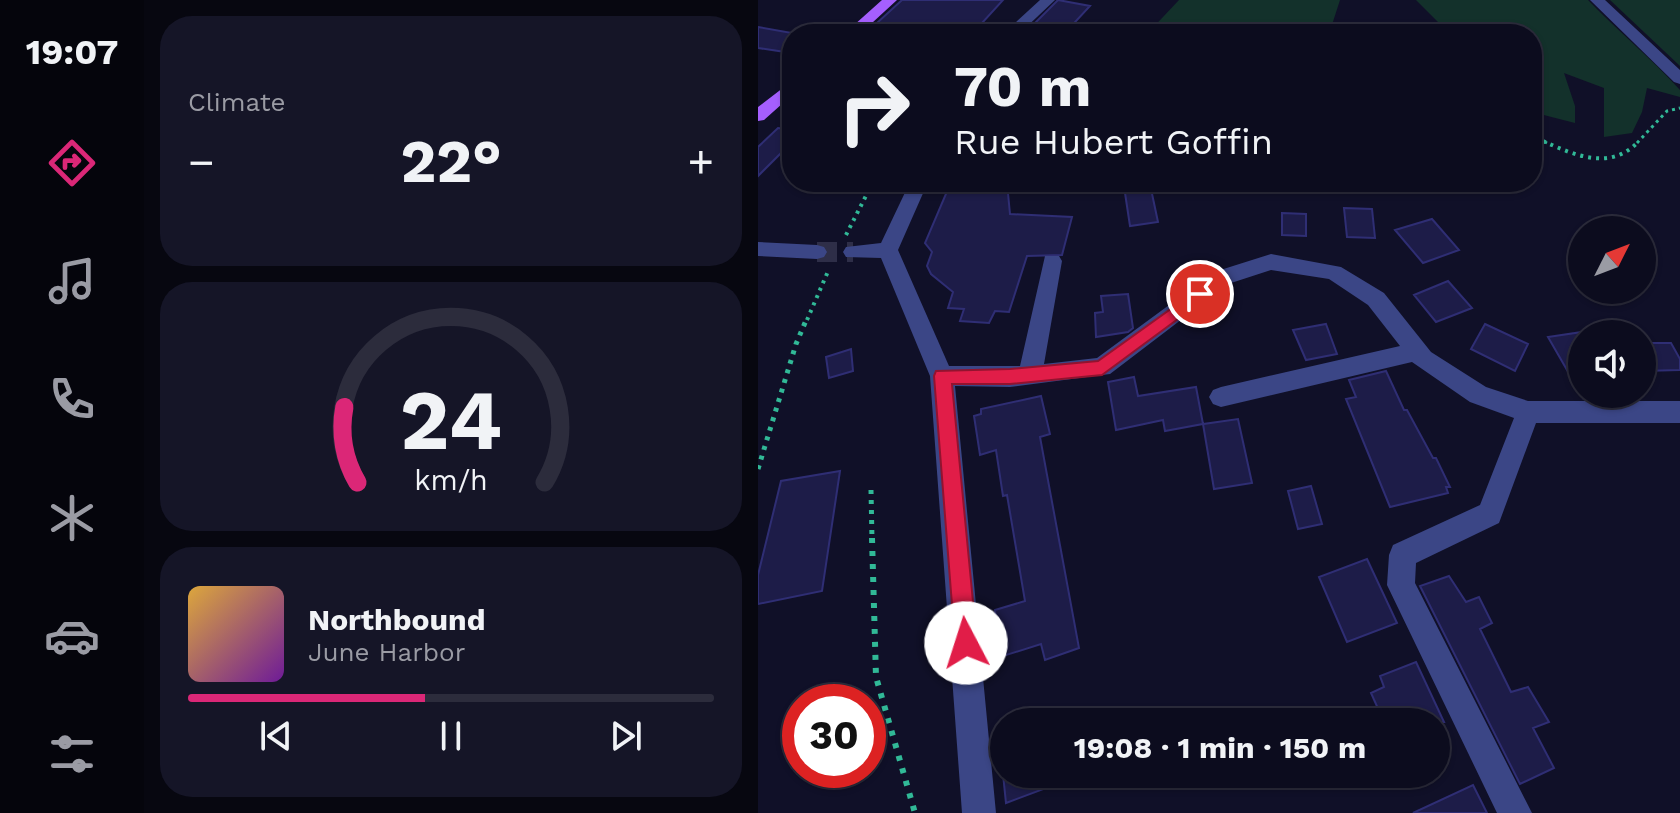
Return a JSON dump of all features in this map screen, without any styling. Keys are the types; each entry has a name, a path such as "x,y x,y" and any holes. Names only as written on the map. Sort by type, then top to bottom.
{"main road":[{"path":"862,24 890,0"},
{"path":"758,116 782,95"}],"street":[{"path":"1021,24 1048,0"},
{"path":"1597,0 1680,79"},
{"path":"914,192 888,250 942,376 979,813"},
{"path":"848,247 888,250"},
{"path":"758,249 824,259"},
{"path":"1030,375 1052,261"},
{"path":"942,376 1030,375 1102,367 1221,278 1271,262 1334,272 1376,299 1423,359 1478,395 1528,412 1680,412"},
{"path":"1221,397 1417,352"},
{"path":"1515,813 1401,585 1403,555 1490,514 1528,412"}],"path":[{"path":"1542,141 1566,152 1602,161 1628,153 1667,111 1680,108"},
{"path":"848,247 869,192"},
{"path":"758,469 824,259"},
{"path":"871,490 876,677 915,813"}],"green space":[{"path":"1179,0 1340,0 1332,24 1156,24"},
{"path":"1416,0 1588,0 1669,78 1680,90 1680,97 1647,88 1642,112 1632,133 1604,137 1604,88 1564,73 1575,106 1575,123 1542,115 1542,24 1440,24"},
{"path":"1610,0 1680,0 1680,66"}],"building":[{"path":"902,0 1003,0 981,24 876,24"},
{"path":"1058,0 1090,6 1073,24 1034,24"},
{"path":"758,27 782,31 782,52 758,48"},
{"path":"778,128 782,129 782,152 758,176 758,147"},
{"path":"947,192 1008,192 1010,214 1072,217 1062,255 1027,256 1009,312 995,311 989,323 960,321 964,309 948,308 953,292 931,274 927,266 932,252 925,243"},
{"path":"1152,192 1158,222 1130,226 1125,193"},
{"path":"1344,208 1372,209 1375,238 1347,237"},
{"path":"1282,213 1306,214 1306,236 1282,235"},
{"path":"1432,219 1459,250 1423,263 1395,230"},
{"path":"1448,281 1472,308 1436,322 1414,295"},
{"path":"1128,294 1133,328 1128,332 1096,337 1095,313 1103,312 1101,296"},
{"path":"1326,324 1337,354 1306,360 1293,330"},
{"path":"1485,324 1528,344 1515,371 1471,349"},
{"path":"1568,334 1568,372 1548,337"},
{"path":"1656,343 1671,343 1680,359 1680,370 1656,371"},
{"path":"851,349 853,371 829,378 826,357"},
{"path":"1386,371 1404,410 1407,410 1433,458 1436,458 1450,487 1446,487 1448,493 1390,507 1346,399 1356,397 1349,380"},
{"path":"1134,377 1138,396 1196,387 1203,424 1165,431 1163,420 1116,430 1108,382"},
{"path":"1041,396 1050,434 1040,437 1079,648 1045,660 1041,644 1000,657 995,610 1025,601 996,450 980,455 974,416 981,414 981,409"},
{"path":"1238,419 1252,483 1214,489 1203,424"},
{"path":"840,471 822,591 758,604 758,575 781,481"},
{"path":"1311,486 1322,524 1298,529 1288,491"},
{"path":"1367,559 1397,623 1347,642 1319,577"},
{"path":"1449,576 1466,602 1479,597 1492,623 1480,629 1511,692 1528,687 1549,722 1533,728 1554,768 1520,784 1420,586"},
{"path":"1416,662 1437,708 1378,708 1371,693 1384,687 1380,676"},
{"path":"1473,785 1487,813 1413,813"},
{"path":"1004,788 1046,788 1006,803"}],"tunnel":[{"path":"817,252 853,252"}],"route":[{"path":"966,643 942,376 1010,377 1102,367 1200,294"}]}
